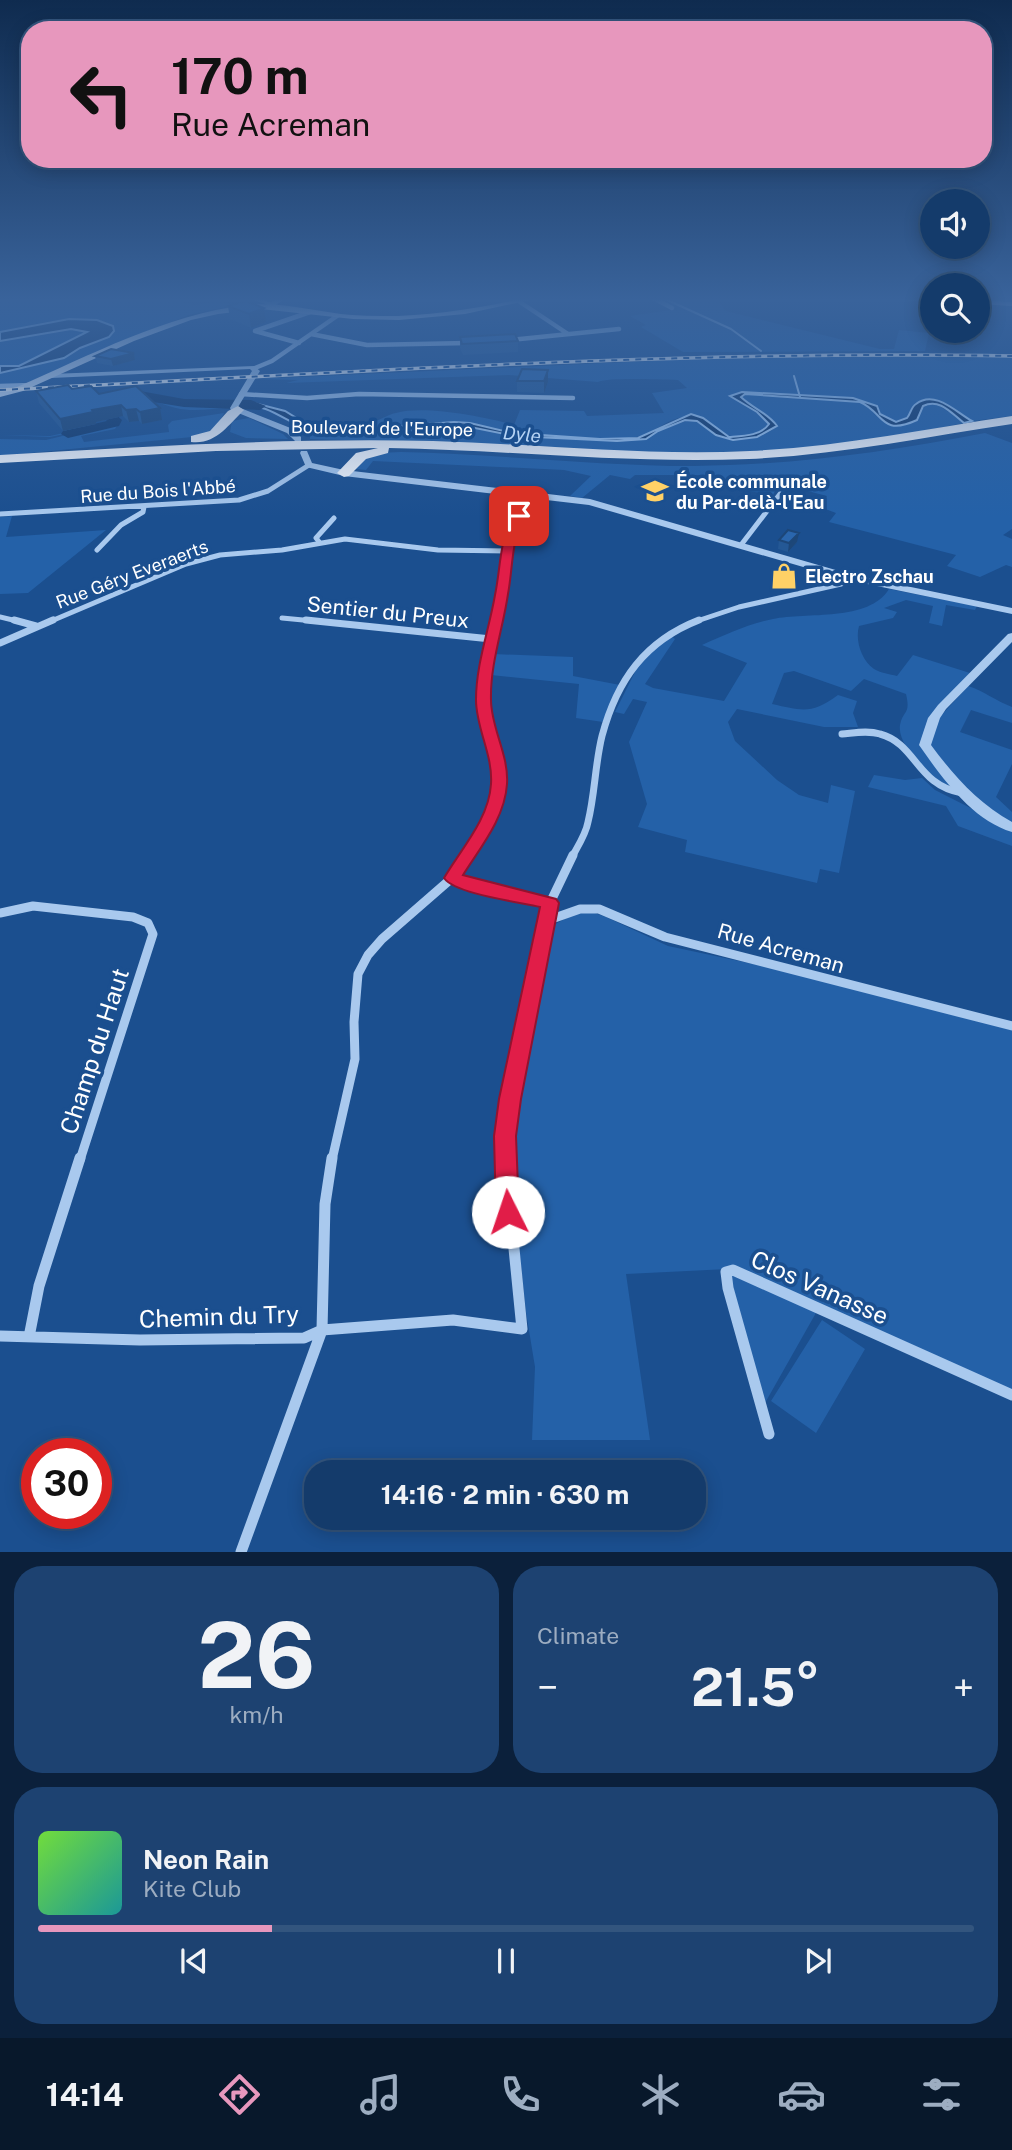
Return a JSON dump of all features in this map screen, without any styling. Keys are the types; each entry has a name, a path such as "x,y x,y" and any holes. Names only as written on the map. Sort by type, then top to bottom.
{"highway":[{"path":"86,453 97,449 203,438 216,434 225,426 238,402"},
{"name":"Boulevard de l'Europe","path":"0,461 86,453 293,441 474,446 629,456 738,456 839,449 1012,420"},
{"name":"Boulevard de l'Europe","path":"0,461 197,451 393,449 630,461 754,460 858,451 1012,425"},
{"path":"225,426 235,437 293,441"},
{"path":"344,472 354,461 367,453 393,449"},
{"path":"310,451 346,453 353,456 354,461"}],"main road":[{"path":"0,394 62,371"}],"street":[{"path":"51,376 168,371"},
{"path":"238,402 256,371"},
{"path":"0,386 31,384"},
{"path":"238,402 359,394 573,398"},
{"path":"238,402 290,431 293,441"},
{"path":"310,451 309,465 344,472 601,505 851,578 1011,609"},
{"name":"Rue du Bois l'Abbé","path":"0,514 144,507 250,498 273,489 309,465"},
{"path":"741,545 780,494"},
{"path":"242,1552 321,1330 325,1205 329,1172 355,1059 354,1022 358,974 368,955 382,939 452,878 487,824 499,786 497,757 483,702 491,639 502,595 513,526 534,495"},
{"path":"97,550 121,525 143,512 144,507"},
{"path":"320,542 316,538 317,534 334,518"},
{"name":"Rue Géry Everaerts","path":"0,643 201,559 230,553 282,550 320,542 355,539 438,550 508,551"},
{"path":"546,921 550,903 588,824 602,736 630,674 648,649 696,621 841,584 851,578"},
{"path":"0,617 36,626"},
{"name":"Sentier du Preux","path":"282,618 491,639"},
{"path":"1012,636 942,707 934,718 925,745 962,793 981,810 1012,828"},
{"path":"842,734 874,733 888,737 901,746 939,788 962,793"},
{"path":"452,878 474,886 550,903"},
{"name":"Champ du Haut","path":"0,913 21,906 33,906 133,918 148,923 153,934 39,1286 29,1337"},
{"name":"Rue Acreman","path":"546,921 558,920 579,910 594,908 655,934 712,946 856,987 1012,1026"},
{"name":"Chemin du Try","path":"0,1336 140,1340 304,1338 321,1330 453,1320 522,1329 508,1212 505,1136 546,921"},
{"name":"Clos Vanasse","path":"769,1434 728,1288 726,1272 733,1270 1012,1395"}],"shaded area":[{"path":"54,371 29,382 0,385 0,373"},
{"path":"421,371 1012,371 1012,416 972,421 957,411 928,400 907,418 896,422 880,413 880,410 853,398 753,392 731,396 757,412 769,424 762,431 752,434 731,436 702,419 685,417 677,418 638,437 556,438 512,433 458,422 374,428 376,421 393,414 423,410 455,413 514,425 520,410 584,411 587,416 664,413 652,393 687,388 678,380 624,379 598,382 509,375 286,383 298,380 255,379"},
{"path":"143,394 182,401 229,401 226,408 194,410 176,408 143,398 130,399 108,406 120,421 115,429 81,436 84,442 169,432 168,425 172,421 224,413 216,430 192,437 0,456 0,439 46,440 95,428 50,437 0,435 50,436 108,423 110,420 97,406"},
{"path":"745,394 860,402 869,406 875,415 900,425 926,406 937,405 964,423 834,445 730,452 610,451 310,439 310,433 294,431 460,425 515,436 617,441 646,439 658,431 692,419 718,436 745,440 762,435 777,426 741,397"},
{"path":"249,418 288,439 246,438 230,432 232,421"},
{"path":"985,433 1012,443 1012,529 1003,535 1012,539 1012,567 1006,565 980,577 947,566 956,555 829,522 836,513 820,507 827,496 788,486 784,492 775,491 773,495 712,485 719,475 635,475 630,479 610,475 582,498 570,496 591,476 564,470 373,461 366,470 356,469 360,459 379,453 401,452 657,465 768,463 876,452"},
{"path":"12,516 6,537 106,530 28,593 0,594 0,517"},
{"path":"889,589 977,606 975,610 946,605 942,626 929,623 933,606 906,600 884,608 897,612 893,618 859,626 858,631 862,655 869,665 879,671 897,676 913,655 970,673 939,706 922,744 952,785 939,784 903,741 900,725 907,709 906,694 864,679 851,691 794,671 784,673 772,704 807,709 821,705 838,695 857,701 853,713 858,727 824,727 737,709 728,722 735,741 777,780 799,795 828,803 831,785 855,791 839,873 820,869 817,883 685,852 687,840 638,827 647,804 629,742 647,702 633,699 624,714 615,712 641,660 671,636 675,639 645,684 653,688 724,701 747,663 702,645 773,619 836,614 867,607"},
{"path":"493,654 573,657 573,676 620,685 603,722 576,718 579,684 491,675"},
{"path":"968,686 1012,707 1012,723 971,710 960,732 1012,750 1012,764 996,797 1012,812 1012,824 967,793 929,745 938,719"},
{"path":"874,775 905,780 922,778 935,790 1012,829 1012,846 958,826 946,806 868,787"},
{"path":"579,911 606,917 668,946 767,967 1012,1030 1012,1390 821,1304 765,1403 728,1269 626,1274 650,1440 532,1440 535,1367 526,1312 510,1163 513,1107 550,927"},
{"path":"822,1320 865,1349 816,1433 771,1401"}],"water":[{"path":"742,392 853,398 877,406 880,414 896,422 907,418 916,404 931,399 946,404 972,421 964,423 940,405 929,404 923,406 917,420 896,426 884,421 860,402 745,394 741,397 777,426 757,437 733,440 716,435 697,421 685,420 646,439 617,441 515,436 460,425 403,430 315,431 263,408 240,404 254,403 285,411 311,427 374,428 454,422 512,433 600,439 638,438 691,414 703,418 729,437 756,433 769,424 757,412 730,396"}],"building":[{"path":"521,371 547,371 544,381 517,381"},
{"path":"68,385 72,389 91,386 99,394 136,386 160,408 140,412 136,409 126,410 121,405 60,419 36,391"},
{"path":"788,530 799,533 789,543 779,540"}],"waterway":[{"path":"794,376 800,397"},
{"name":"Dyle","path":"68,434 114,423 115,420 101,408 108,400 128,394 184,403 241,403 260,406"}],"railway":[{"path":"0,390 352,371"}],"place":[{"name":"École communale du Par-delà-l'Eau","path":"655,491"},
{"name":"Electro Zschau","path":"784,576"}],"route":[{"path":"508,1212 505,1136 510,1099 550,903 474,886 452,878 478,840 497,799 500,773 483,702 488,654 502,595 508,545 519,516"}]}
